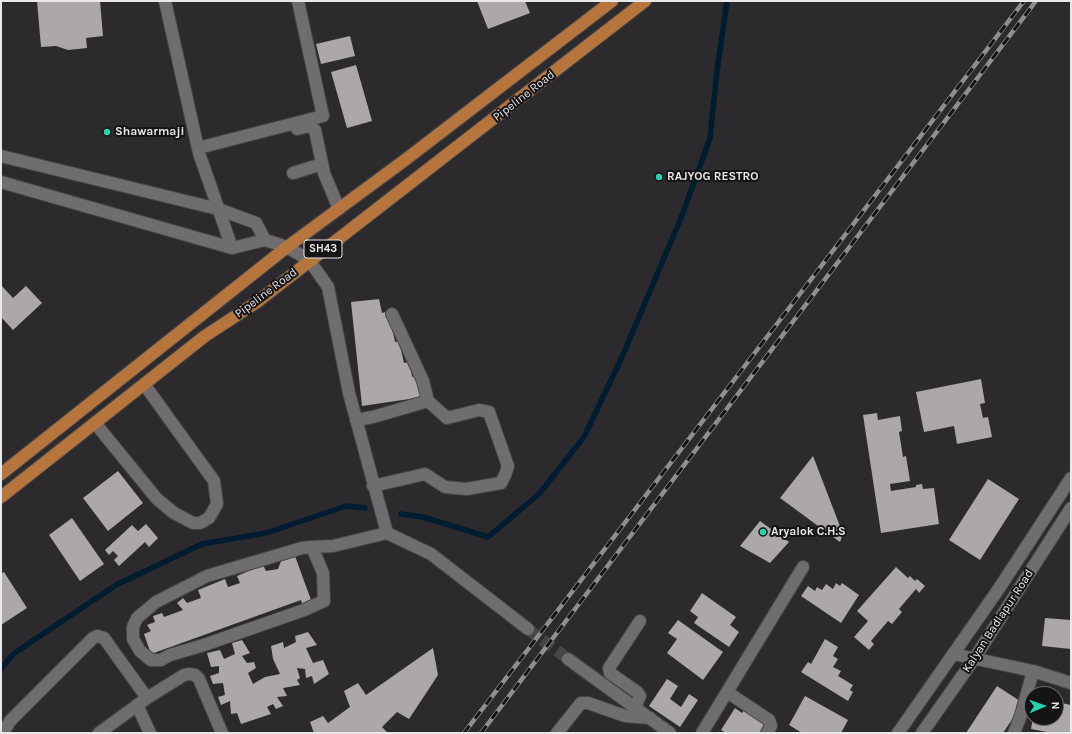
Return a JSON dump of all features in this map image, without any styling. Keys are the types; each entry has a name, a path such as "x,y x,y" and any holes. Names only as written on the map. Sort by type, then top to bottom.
{"main road":[{"name":"Pipeline Road","path":"1,474 287,247 405,160 612,1"},
{"name":"Pipeline Road","path":"1,497 205,336 257,302 309,260 479,131 645,1"}],"street":[{"path":"164,1 199,150 232,248"},
{"path":"199,150 324,116 298,1"},
{"path":"199,150 310,126 315,130 324,173 339,209"},
{"path":"1,156 218,209 256,223 265,240"},
{"path":"294,173 322,164"},
{"path":"1,182 232,248 265,240 287,247 309,260 328,287 349,393 387,533"},
{"path":"373,486 425,474 445,487 466,489 501,483 506,475 508,466 490,412 479,410 456,417 447,418 428,401 423,381 392,314"},
{"path":"95,423 157,499 168,509 194,523 209,518 217,504 214,481 144,384"},
{"path":"356,420 373,417 428,401"},
{"path":"898,733 1044,522 1071,478"},
{"name":"Kalyan Badlapur Road","path":"922,733 974,659 1071,508"},
{"path":"312,547 323,573 324,601 304,610 204,645 170,655 161,660 151,660 140,651 133,639 133,627 137,618 156,602 207,576 302,548 312,547 333,546 387,533 431,554 528,629"},
{"path":"702,733 803,567"},
{"path":"635,707 640,696 637,692 610,673 608,668 640,621"},
{"path":"3,733 10,721 93,638 97,636 104,638 147,698"},
{"path":"953,654 1033,671 1071,683"},
{"path":"568,659 670,733"},
{"path":"1014,733 1021,715 1033,671"},
{"path":"99,733 147,698 189,674 195,674 199,679 222,733"},
{"path":"727,692 769,720 772,726 767,733"},
{"path":"557,733 581,703 588,703 626,716 650,718"},
{"path":"137,705 150,733"}],"building":[{"path":"37,1 100,1 103,36 86,38 87,48 68,50 56,46 41,47"},
{"path":"477,1 525,1 530,13 488,29"},
{"path":"350,36 355,56 321,64 316,44"},
{"path":"356,65 372,121 347,128 331,72"},
{"path":"1,285 13,298 26,286 42,303 13,330 1,317"},
{"path":"379,299 382,313 389,311 395,342 399,341 404,363 410,362 412,377 417,375 423,397 362,406 351,302"},
{"path":"981,379 985,403 980,404 983,418 988,417 992,437 957,444 954,426 924,432 916,392"},
{"path":"877,413 878,420 900,416 902,431 899,432 903,457 906,456 910,481 890,484 891,491 916,487 916,485 922,484 923,489 934,488 939,524 881,533 863,415"},
{"path":"813,456 843,534 840,542 780,498"},
{"path":"118,471 143,503 108,531 83,498"},
{"path":"988,479 1019,499 980,560 949,540"},
{"path":"72,518 104,564 80,581 49,535"},
{"name":"Aryalok C.H.S","path":"760,521 789,542 770,563 740,546"},
{"path":"146,524 158,538 149,547 145,542 119,566 114,560 118,556 113,551 109,555 105,550 132,525 138,531"},
{"path":"295,556 311,600 302,604 301,600 151,654 144,634 151,631 147,625 155,622 153,616 162,613 164,617 183,610 177,603 183,598 187,603 201,598 198,590 225,579 228,587 240,583 237,576 263,565 266,571 278,569 281,561"},
{"path":"896,567 908,578 910,576 915,581 917,579 925,586 919,593 916,589 899,609 902,612 892,624 888,621 871,641 874,644 869,650 854,637 868,621 857,611"},
{"path":"4,572 27,608 1,625 1,573"},
{"path":"836,583 840,586 842,583 859,595 841,623 801,596 808,586 815,591 817,587 822,590 826,584 833,589"},
{"path":"702,593 736,617 730,625 739,632 729,647 694,623 698,617 690,611"},
{"path":"1045,618 1071,620 1071,649 1042,646"},
{"path":"678,620 723,652 703,680 667,653 677,639 668,633"},
{"path":"308,632 317,645 306,648 313,663 323,660 329,674 314,684 312,676 306,678 305,669 297,668 300,678 297,680 300,685 283,688 287,696 277,697 283,706 276,709 273,704 267,707 271,714 241,724 237,713 231,714 230,701 221,705 218,697 225,695 223,683 213,684 210,676 219,673 219,666 211,667 207,653 220,650 224,659 235,654 232,643 242,640 250,653 242,656 247,663 254,662 256,668 248,673 253,684 265,677 280,674 273,659 271,646 283,642 284,648 296,642 295,636"},
{"path":"825,639 838,647 833,656 838,659 833,667 841,671 838,676 853,685 850,690 853,692 848,701 801,672 808,662 811,664"},
{"path":"433,648 438,675 409,719 397,712 382,727 388,733 314,733 310,722 323,716 328,723 350,707 344,691 358,683 366,695"},
{"path":"667,679 678,686 670,699 681,707 689,694 698,700 680,727 649,706"},
{"path":"997,686 1023,703 1003,733 966,733"},
{"path":"805,696 848,720 841,733 802,733 789,725"},
{"path":"1064,704 1071,705 1071,733 1052,733 1031,729 1032,726 1064,726"},
{"path":"735,708 742,713 745,709 768,724 763,733 726,733 721,730"}],"waterway":[{"path":"401,514 423,517 488,537 539,494 584,437 622,357 683,213 710,138 717,71 727,1"},
{"path":"1,669 13,654 116,585 202,544 266,533 346,506 365,508"}],"tunnel":[{"path":"528,629 568,659"}],"railway":[{"path":"464,733 1024,1"},
{"path":"481,733 1036,1"}],"place":[{"name":"Shawarmaji","path":"107,132"},
{"name":"RAJYOG RESTRO","path":"659,177"},
{"name":"Aryalok C.H.S","path":"763,532"}]}
